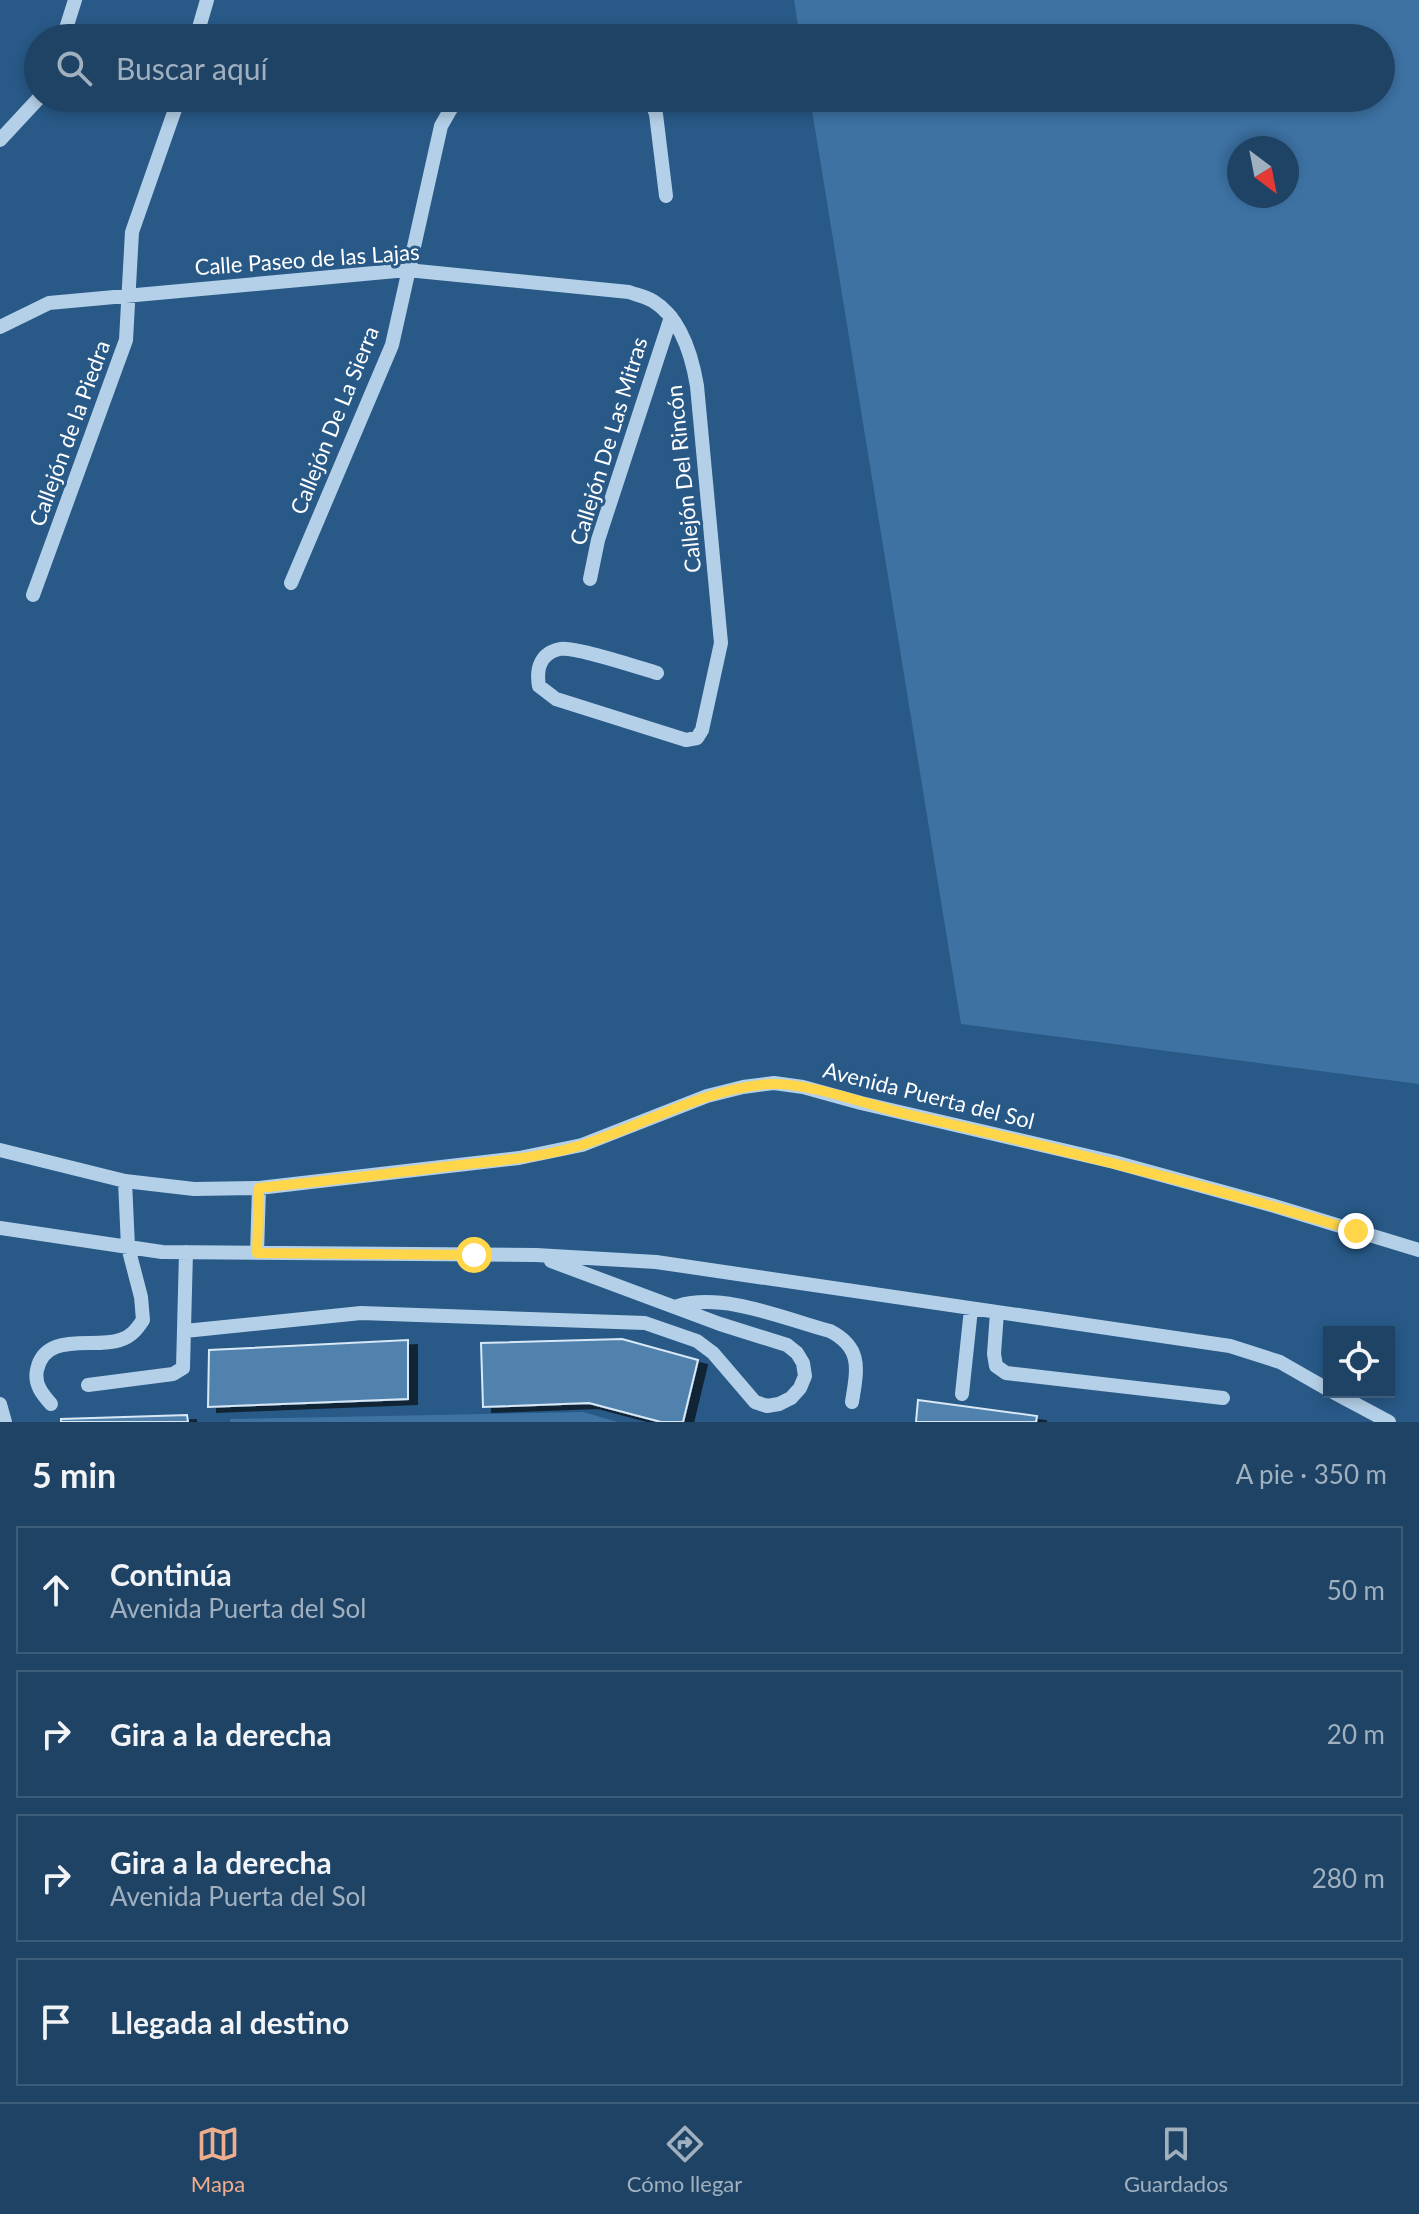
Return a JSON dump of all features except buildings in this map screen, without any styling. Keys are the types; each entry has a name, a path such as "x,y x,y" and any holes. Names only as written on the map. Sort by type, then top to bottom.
{"street":[{"path":"67,24 75,0"},
{"path":"200,24 207,0"},
{"path":"0,140 26,112"},
{"name":"Callejón de la Piedra","path":"33,595 126,340 132,232 174,112"},
{"path":"407,270 441,126 449,112"},
{"path":"655,112 666,196"},
{"name":"Calle Paseo de las Lajas","path":"0,327 49,303 407,270 629,292 654,301 671,317"},
{"name":"Callejón De La Sierra","path":"291,583 392,345 407,270"},
{"name":"Callejón De Las Mitras","path":"590,579 598,540 671,317"},
{"name":"Callejón Del Rincón","path":"657,673 563,648 546,655 537,670 539,686 556,699 686,740 697,738 702,730 721,643 697,386 693,362 671,317"},
{"name":"Avenida Puerta del Sol","path":"0,1150 125,1181 194,1189 259,1188 519,1158 582,1145 707,1096 774,1083 803,1087 1114,1162 1419,1250"},
{"path":"51,1404 36,1380 37,1367 44,1355 53,1347 64,1344 117,1341 137,1330 143,1320 141,1297 128,1247 125,1181"},
{"path":"257,1253 259,1188"},
{"path":"0,1228 162,1252 536,1255 656,1262 1230,1346 1280,1362 1323,1386"},
{"path":"0,1237 15,1230"},
{"path":"88,1385 179,1371 184,1363 186,1252"},
{"path":"185,1331 361,1313 645,1323 697,1341 713,1353 755,1402 767,1406 779,1404 791,1398 800,1388 805,1376 803,1363 787,1345 720,1324 536,1255"},
{"path":"678,1307 705,1301 725,1303 830,1331 841,1337 850,1345 855,1357 857,1371 852,1402"},
{"path":"962,1394 971,1309"},
{"path":"997,1312 994,1354 996,1366 1006,1373 1223,1398"},
{"path":"1344,1398 1389,1422"},
{"path":"0,1404 5,1422"}],"shaded area":[{"path":"794,0 1419,0 1419,1084 961,1024 812,112 1395,112 1395,24 798,24"},
{"path":"583,1412 618,1422 230,1422 230,1419"}],"route":[{"path":"474,1255 257,1253 259,1188 519,1158 582,1145 707,1096 774,1083 803,1087 1114,1162 1356,1231"}]}
